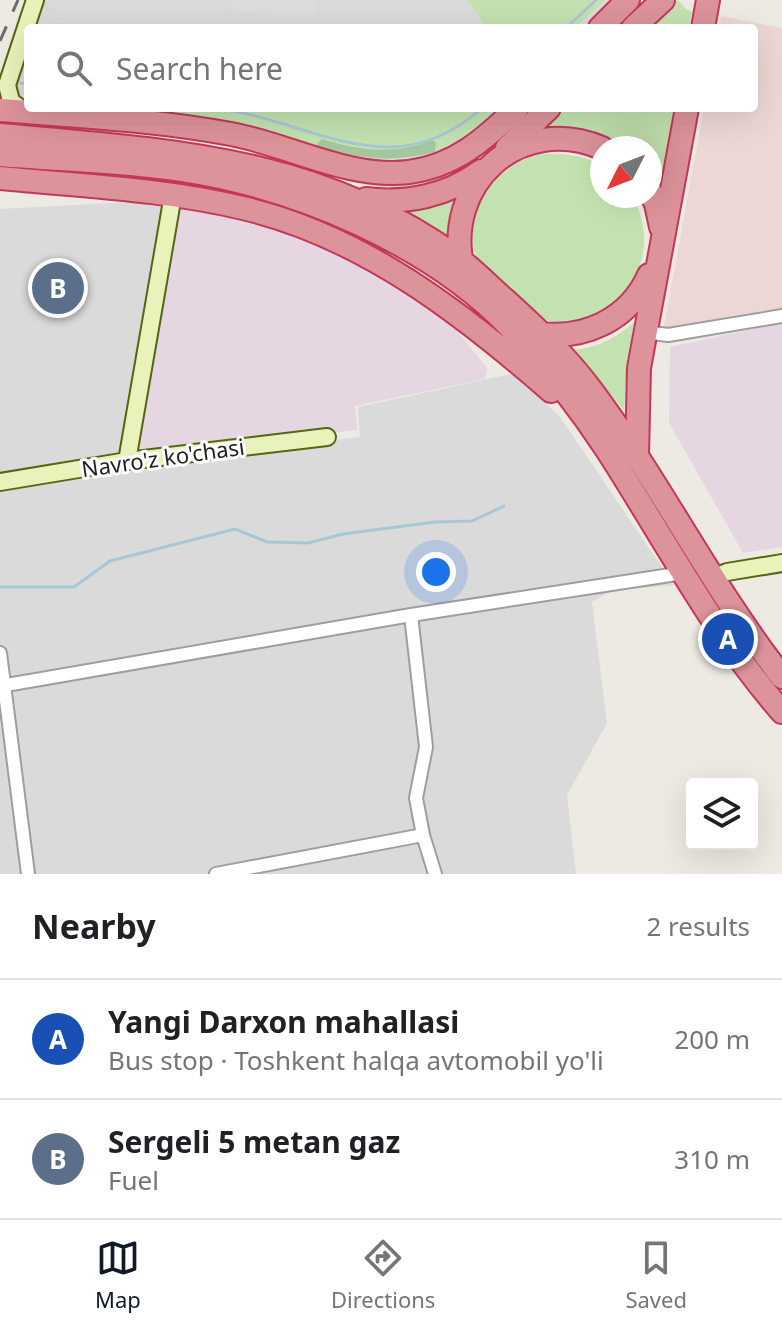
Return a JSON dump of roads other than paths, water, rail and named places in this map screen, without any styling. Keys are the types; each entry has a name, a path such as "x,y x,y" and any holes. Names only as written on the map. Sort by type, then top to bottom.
{"highway":[{"path":"604,24 628,0"},
{"path":"637,24 663,0"},
{"path":"704,24 708,0"},
{"path":"0,110 24,112"},
{"path":"25,112 140,120 232,134 366,171 398,173 430,168 460,156 513,112"},
{"path":"471,293 461,260 459,236 465,205 473,186 491,163 545,112"},
{"path":"637,457 639,368 686,112"},
{"path":"140,120 180,151"},
{"path":"0,135 180,151 260,167 345,194 379,209 461,260 543,335 593,392 713,578 782,677"},
{"path":"345,194 380,200 424,197 459,184 524,146 551,139 590,145"},
{"path":"0,155 178,170 270,190 319,207 377,233 471,293 508,325 571,399 683,573 782,712"},
{"path":"0,178 224,203 276,217 345,245 446,306 508,354 558,397 606,449"},
{"path":"508,325 543,335 580,333 602,325 621,312 645,284 660,243 660,218 656,208"}],"street":[{"path":"26,24 35,0"},
{"path":"24,29 4,82 9,97 24,111"},
{"path":"127,461 173,195"},
{"path":"645,332 668,335 782,316"},
{"name":"Navro'z ko'chasi","path":"0,482 127,461 327,437"},
{"path":"713,578 727,572 782,563"},
{"path":"2,686 411,615 683,573"},
{"path":"411,615 426,747 416,798 435,874"},
{"path":"0,653 28,874"},
{"path":"216,874 423,835"}],"waterway":[{"path":"570,24 596,0"},
{"path":"234,112 350,143 383,147 416,144 448,132 476,112"},
{"path":"0,587 74,587 110,561 235,529 267,542 308,543 343,534 435,522 472,521 504,506"}],"railway":[{"path":"0,41 18,0"}],"place":[{"name":"Sergeli 5 metan gaz","path":"58,288"},
{"name":"Yangi Darxon mahallasi","path":"728,639"}]}
